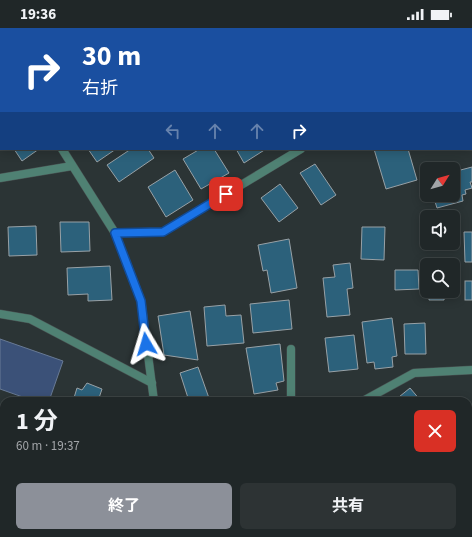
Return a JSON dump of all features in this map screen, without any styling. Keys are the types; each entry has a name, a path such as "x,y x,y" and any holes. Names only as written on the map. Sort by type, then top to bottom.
{"street":[{"path":"63,150 115,233 141,301 154,397"},
{"path":"115,233 163,232 299,150"},
{"path":"0,178 72,166"},
{"path":"0,314 30,319 152,383"},
{"path":"291,349 291,397"},
{"path":"370,397 414,373 472,370"}],"water":[{"path":"0,339 63,361 50,397 23,397 0,389"}],"building":[{"path":"15,150 38,150 22,161"},
{"path":"89,150 115,150 97,162"},
{"path":"130,150 149,150 154,158 119,182 107,165"},
{"path":"198,150 215,150 229,173 201,189 183,159"},
{"path":"237,150 264,150 244,163"},
{"path":"374,150 408,150 417,180 386,189"},
{"path":"315,164 336,195 321,205 300,173"},
{"path":"472,167 472,182 470,182 472,188 465,190 466,194 462,195 463,201 460,202 460,170"},
{"path":"175,170 193,200 166,217 148,187"},
{"path":"280,184 298,208 279,222 261,198"},
{"path":"435,202 459,202 437,208"},
{"path":"60,222 89,222 90,251 61,252"},
{"path":"36,226 37,255 9,256 8,227"},
{"path":"362,227 385,227 384,260 361,259"},
{"path":"464,232 472,232 472,262 465,262"},
{"path":"289,239 297,288 271,293 267,270 263,271 258,245"},
{"path":"350,263 353,288 347,289 350,315 327,317 323,278 335,277 333,265"},
{"path":"110,266 112,300 88,301 88,294 68,295 67,268"},
{"path":"395,270 418,270 419,289 395,290"},
{"path":"465,281 472,281 472,300 465,300"},
{"path":"429,298 444,298 444,300 429,300"},
{"path":"289,300 292,329 253,333 250,304"},
{"path":"225,305 226,316 241,315 244,343 207,346 204,307"},
{"path":"190,311 198,360 164,355 158,316"},
{"path":"392,318 397,356 392,357 393,367 375,369 374,362 367,363 362,322"},
{"path":"425,323 426,354 405,354 404,324"},
{"path":"354,335 358,369 329,372 325,338"},
{"path":"280,344 284,381 276,383 278,390 254,394 246,348"},
{"path":"198,367 209,397 188,397 180,373"},
{"path":"87,383 102,389 99,397 74,397 77,388 82,390"},
{"path":"410,388 418,397 399,397"}],"route":[{"path":"146,344 141,301 115,233 163,232 226,194"}]}
